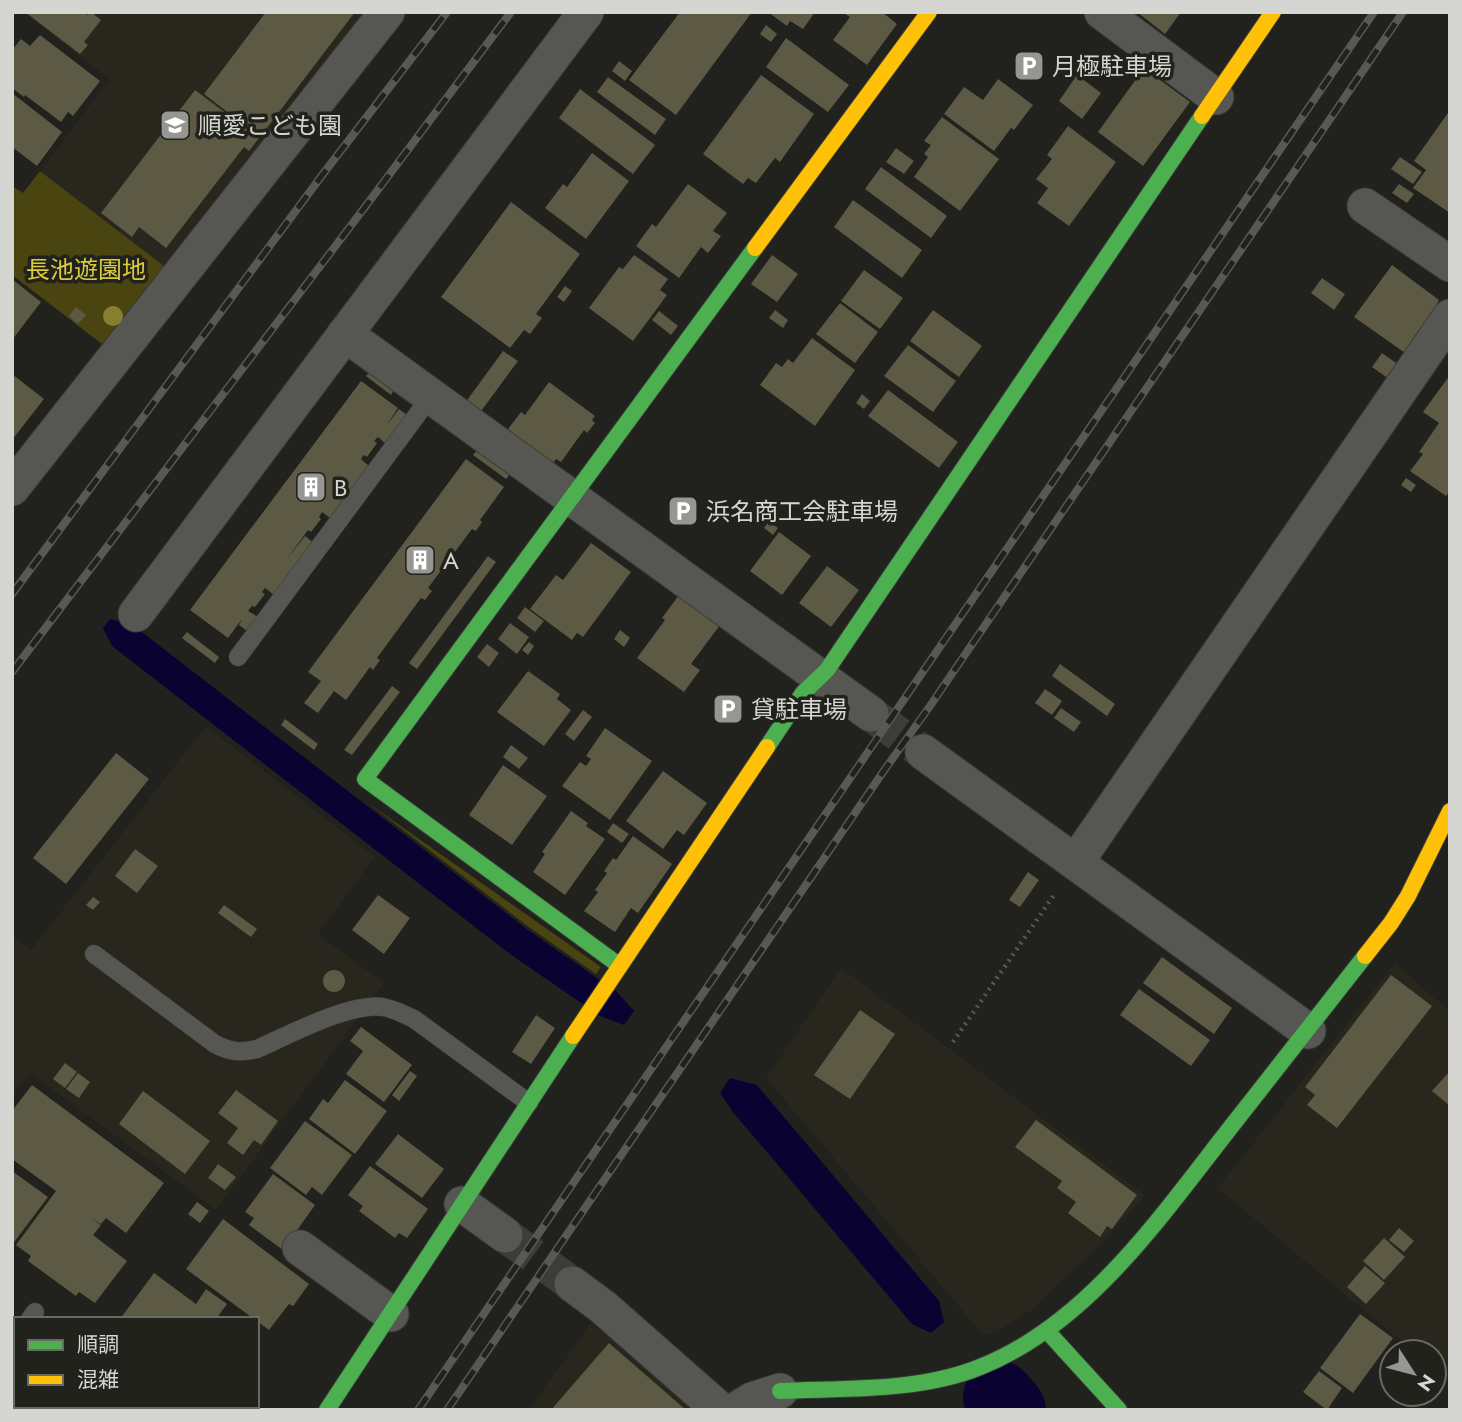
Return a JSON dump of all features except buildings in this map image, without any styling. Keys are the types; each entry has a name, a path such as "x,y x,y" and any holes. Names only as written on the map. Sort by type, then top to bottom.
{"street":[{"path":"14,481 387,12"},
{"path":"136,614 586,12"},
{"path":"620,966 365,779 929,12"},
{"path":"1102,12 1216,97"},
{"path":"327,1410 803,693 827,670 1273,12"},
{"path":"1366,206 1450,264"},
{"path":"1076,862 1450,317"},
{"path":"345,334 871,714"},
{"path":"923,752 1308,1031"},
{"path":"736,1410 752,1400 780,1391 836,1399 947,1378 1013,1353 1047,1331 1116,1266 1155,1224 1308,1031 1391,923 1408,896 1450,811"},
{"path":"462,1204 505,1235"},
{"path":"300,1248 391,1314"},
{"path":"572,1284 603,1307 720,1410"},
{"path":"1047,1331 1119,1410"}],"lane":[{"path":"239,657 431,396"},
{"path":"94,954 228,1051 243,1053 257,1049 345,1012 362,1007 380,1007 398,1011 414,1019 529,1103"}],"path":[{"path":"953,1042 1076,862"}],"shaded area":[{"name":"順愛こども園","path":"23,12 364,12 164,266 40,171 110,79"},
{"path":"110,619 130,623 528,930 617,992 634,1011 624,1025 600,1016 510,954 112,646 103,628"},
{"path":"206,726 375,857 318,934 384,983 216,1210 30,1073 12,1096 12,937 31,950"},
{"path":"1395,963 1450,1012 1450,1381 1448,1338 1397,1338 1218,1188"},
{"path":"841,968 1145,1195 1106,1239 1031,1310 1000,1330 984,1336 766,1078"},
{"path":"730,1078 757,1085 939,1301 944,1322 931,1333 912,1324 733,1112 720,1093"},
{"path":"594,1319 698,1410 529,1410"}],"green space":[{"name":"長池遊園地","path":"40,171 164,266 102,344 12,275 12,186 23,193"},
{"path":"368,803 601,967 596,974 530,928"}],"waterway":[{"path":"999,1397 1010,1410"}],"tunnel":[{"path":"871,714 923,752"},
{"path":"505,1235 572,1284"}],"railway":[{"path":"12,594 323,174 447,12"},
{"path":"12,672 511,12"},
{"path":"418,1410 1374,12"},
{"path":"447,1410 1403,12"}],"traffic: fast":[{"path":"767,747 803,693 827,670 1202,116"},
{"path":"620,966 365,779 755,248"},
{"path":"780,1391 907,1385 957,1375 1018,1348 1054,1325 1087,1297 1147,1234 1365,956"},
{"path":"327,1410 573,1036"},
{"path":"1047,1331 1119,1410"}],"traffic: slow":[{"path":"755,248 929,12"},
{"path":"1202,116 1273,12"},
{"path":"573,1036 767,747"},
{"path":"1365,956 1408,896 1450,811"}],"place":[{"name":"月極駐車場","path":"1029,66"},
{"name":"順愛こども園","path":"175,125"},
{"name":"B","path":"311,487"},
{"name":"浜名商工会駐車場","path":"683,511"},
{"name":"A","path":"420,560"},
{"name":"貸駐車場","path":"728,709"}]}
